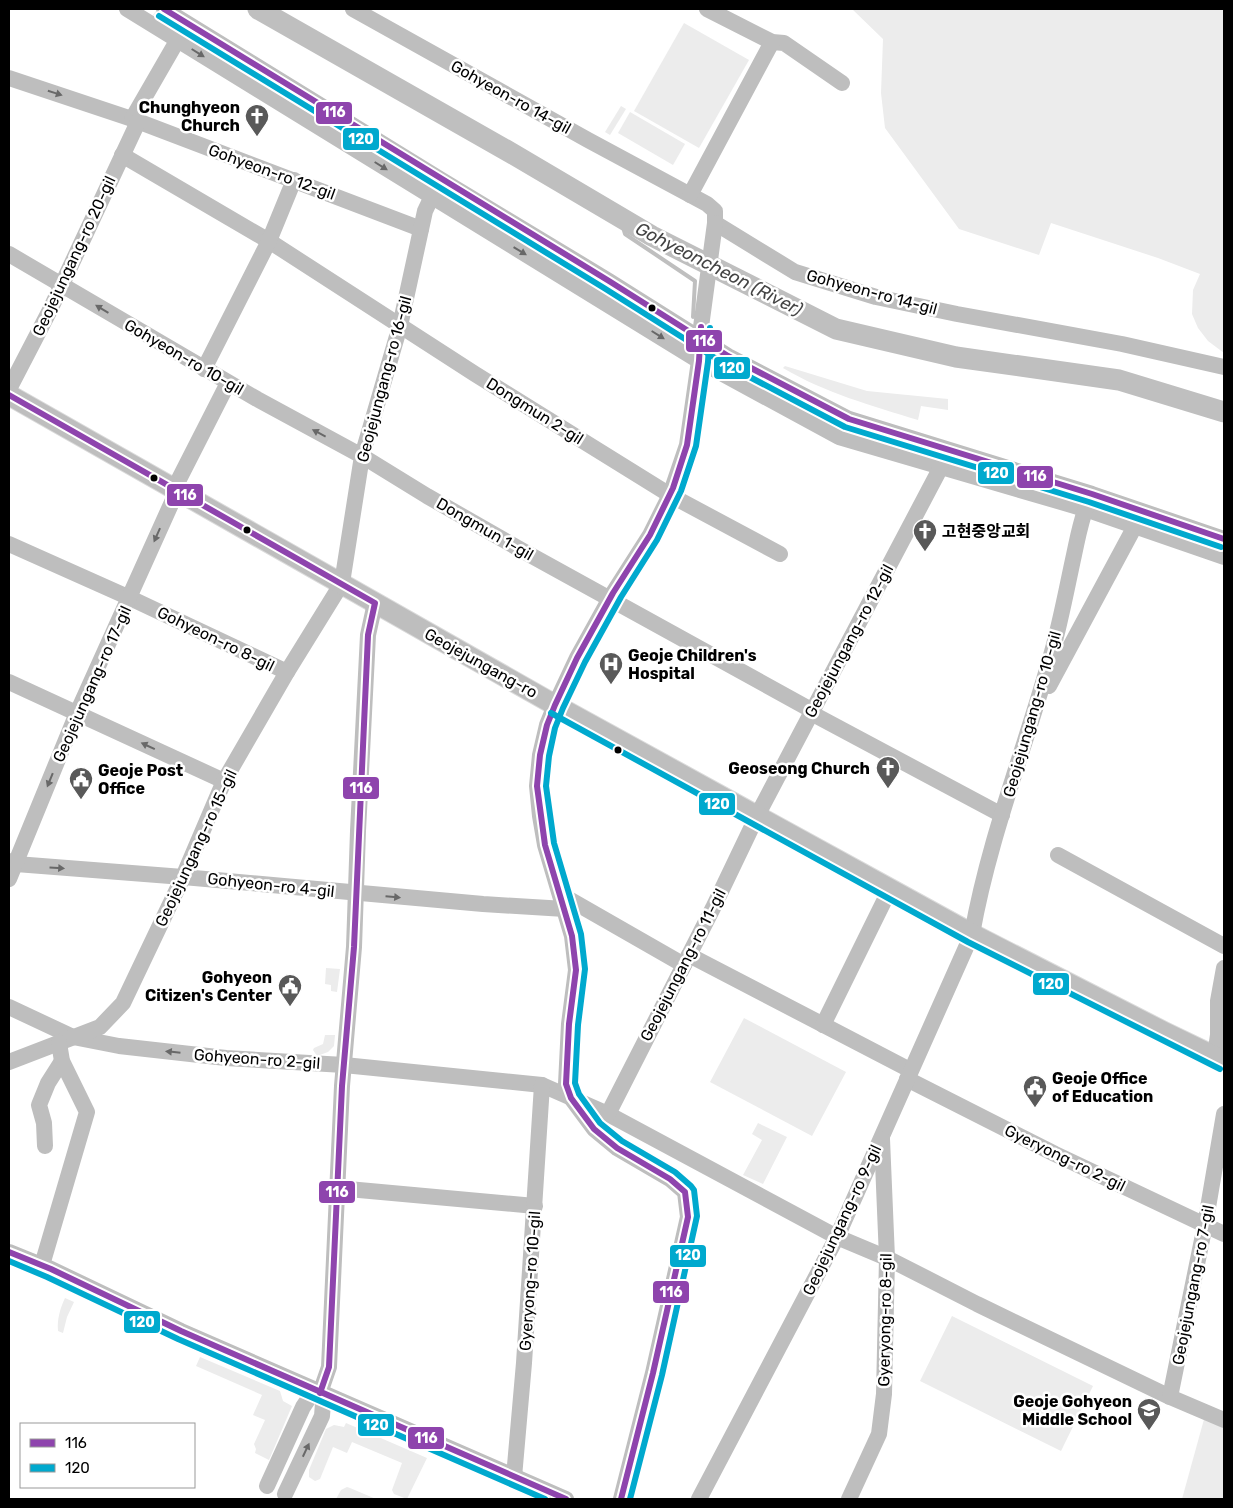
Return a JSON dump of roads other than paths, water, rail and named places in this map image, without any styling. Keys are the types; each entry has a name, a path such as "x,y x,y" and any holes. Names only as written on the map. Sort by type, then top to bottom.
{"main road":[{"name":"Geojejungang-ro","path":"9,395 555,705 972,934 1164,1032 1220,1058"}],"street":[{"path":"127,9 699,361 839,436 941,467 1089,501 1224,539"},
{"path":"164,9 440,180 609,281 701,333 728,356 849,419 1089,501 1135,526 1224,557"},
{"name":"Gohyeon-ro 14-gil","path":"353,9 707,204 715,211 715,223 795,272 876,297 1122,344 1224,368"},
{"path":"707,9 772,42 784,43 842,83"},
{"name":"Geojejungang-ro 20-gil","path":"9,389 62,285 122,155 135,120 177,41"},
{"path":"690,195 772,42"},
{"name":"Gohyeon-ro 12-gil","path":"9,78 135,120 420,229"},
{"name":"Dongmun 2-gil","path":"122,155 269,241 400,326 670,495 780,554"},
{"path":"204,369 269,241 294,180"},
{"name":"Geojejungang-ro 16-gil","path":"342,583 362,456 400,326 425,211 440,180"},
{"path":"621,1499 649,1390 688,1217 685,1192 670,1179 616,1148 594,1129 571,1098 566,1084 569,1024 576,970 572,936 545,845 537,786 540,754 547,725 555,705 577,658 610,599 650,535 670,495 687,446 715,223"},
{"name":"Gohyeon-ro 10-gil","path":"9,254 228,383 362,456"},
{"name":"Geojejungang-ro 17-gil","path":"11,868 130,598 175,490 228,383"},
{"name":"Dongmun 1-gil","path":"362,456 427,496 610,599 1002,815"},
{"name":"Geojejungang-ro 12-gil","path":"757,816 941,467"},
{"name":"Geojejungang-ro 10-gil","path":"972,934 1002,815 1035,713 1056,638 1080,526 1089,501"},
{"path":"1035,713 1135,526"},
{"name":"Gohyeon-ro 8-gil","path":"9,544 130,598 287,672"},
{"name":"Geojejungang-ro 15-gil","path":"9,1062 100,1027 124,1002 183,877 224,781 287,672 342,583"},
{"path":"285,1494 322,1416 323,1403 320,1392 329,1366 344,1066 353,955 368,636 375,603"},
{"path":"9,682 224,781"},
{"name":"Geojejungang-ro 11-gil","path":"608,1114 687,960 757,816"},
{"path":"1058,855 1224,946"},
{"name":"Gohyeon-ro 4-gil","path":"11,868 183,877 355,894 562,901"},
{"path":"823,1025 890,889"},
{"name":"Gyeryong-ro 2-gil","path":"562,901 823,1025 1054,1154 1224,1234"},
{"name":"Geojejungang-ro 9-gil","path":"699,1499 837,1237 972,934"},
{"path":"1220,1058 1218,1001 1224,968"},
{"name":"Gohyeon-ro 2-gil","path":"9,1007 66,1040 226,1058 344,1066 542,1085 608,1114 837,1237 887,1258 977,1304 1170,1397 1224,1420"},
{"path":"45,1146 44,1123 39,1105 48,1083 62,1062 66,1040"},
{"path":"42,1266 87,1112 62,1062"},
{"name":"Gyeryong-ro 10-gil","path":"514,1477 524,1364 542,1085"},
{"name":"Geojejungang-ro 7-gil","path":"1170,1397 1205,1225 1224,1114"},
{"name":"Gyeryong-ro 8-gil","path":"849,1499 879,1434 884,1394 887,1258 882,1134"},
{"path":"337,1188 535,1206"},
{"path":"9,1252 181,1331 566,1499"},
{"path":"267,1486 303,1407 309,1398 320,1392"}],"waterway":[{"name":"Gohyeoncheon (River)","path":"258,9 506,150 652,236 836,329 956,357 1119,380 1224,412"},
{"path":"620,217 625,234 695,281 693,317"}],"place":[{"name":"Chunghyeon Church","path":"257,137"},
{"name":"고현중앙교회","path":"925,552"},
{"name":"Geoje Children's Hospital","path":"611,685"},
{"name":"Geoseong Church","path":"888,789"},
{"name":"Geoje Post Office","path":"81,800"},
{"name":"Gohyeon Citizen's Center","path":"290,1007"},
{"name":"Geoje Office of Education","path":"1035,1108"},
{"name":"Geoje Gohyeon Middle School","path":"1149,1431"}]}
